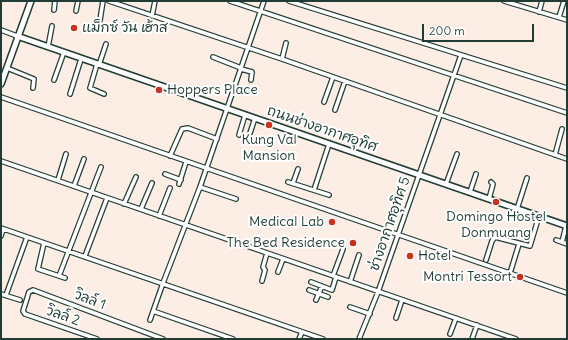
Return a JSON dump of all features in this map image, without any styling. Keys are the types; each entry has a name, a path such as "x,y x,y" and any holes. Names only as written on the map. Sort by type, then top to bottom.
{"street":[{"path":"1,84 31,1"},
{"path":"54,10 55,1"},
{"path":"76,11 78,1"},
{"path":"100,20 103,1"},
{"path":"109,1 248,49 282,59 567,159"},
{"path":"152,16 155,1"},
{"path":"230,1 567,113"},
{"path":"150,320 162,283 200,187 264,1"},
{"path":"289,1 567,88"},
{"path":"504,1 519,3 538,12 567,20"},
{"path":"538,12 542,1"},
{"path":"559,17 564,1"},
{"path":"48,47 52,26"},
{"name":"ถนนช่างอากาศอุทิศ","path":"1,30 567,226"},
{"path":"282,59 286,43"},
{"path":"104,94 90,88 106,44"},
{"path":"54,80 64,52"},
{"name":"ช่างอากาศอุทิศ 5","path":"359,339 378,292 461,55"},
{"path":"213,57 252,72 251,80"},
{"path":"70,94 81,58"},
{"path":"7,68 34,79 33,88"},
{"path":"324,102 333,77"},
{"path":"335,110 344,81"},
{"path":"1,96 206,169 309,202 398,235 567,293"},
{"path":"239,134 245,115"},
{"path":"250,133 255,118"},
{"path":"170,156 182,129 188,128 217,139"},
{"path":"555,155 562,129"},
{"path":"314,190 329,144"},
{"path":"58,180 66,154"},
{"path":"446,184 457,154"},
{"path":"74,186 84,159"},
{"path":"1,161 516,339"},
{"path":"179,184 186,162"},
{"path":"59,276 90,192 101,167"},
{"path":"293,183 298,169"},
{"path":"164,174 181,180"},
{"path":"470,192 476,174"},
{"path":"124,204 136,176"},
{"path":"517,209 527,178"},
{"path":"288,182 329,195"},
{"path":"489,199 494,184 491,182"},
{"path":"141,209 152,183"},
{"path":"200,187 236,198"},
{"path":"159,216 170,188"},
{"path":"85,256 107,198"},
{"path":"486,260 493,238 495,237 530,246 539,216"},
{"path":"562,242 567,226"},
{"path":"1,236 2,229 68,250 323,339"},
{"path":"6,295 27,237"},
{"path":"556,240 567,244"},
{"path":"44,243 38,269 65,278"},
{"path":"511,270 519,244"},
{"path":"311,282 332,290 343,249"},
{"path":"262,281 265,270 262,267 268,253"},
{"path":"350,282 359,255"},
{"path":"278,272 283,259"},
{"path":"316,300 322,286"},
{"name":"วิลล์ 1","path":"22,311 29,292 33,290 163,339"},
{"path":"308,290 328,297"},
{"path":"1,294 20,300"},
{"path":"396,318 402,300"},
{"path":"350,307 370,314"},
{"name":"วิลล์ 2","path":"22,311 25,314 97,339"},
{"path":"153,311 233,339"},
{"path":"450,334 456,318"},
{"path":"472,339 477,325"},
{"path":"299,339 302,332"}],"place":[{"name":"แม็กซ์ วัน เฮ้าส","path":"74,28"},
{"name":"Hoppers Place","path":"159,90"},
{"name":"Kung Val Mansion","path":"269,125"},
{"name":"Domingo Hostel Donmuang","path":"496,202"},
{"name":"Medical Lab","path":"332,222"},
{"name":"The Bed Residence","path":"353,243"},
{"name":"Hotel","path":"410,256"},
{"name":"Montri Tessort","path":"520,277"}]}
